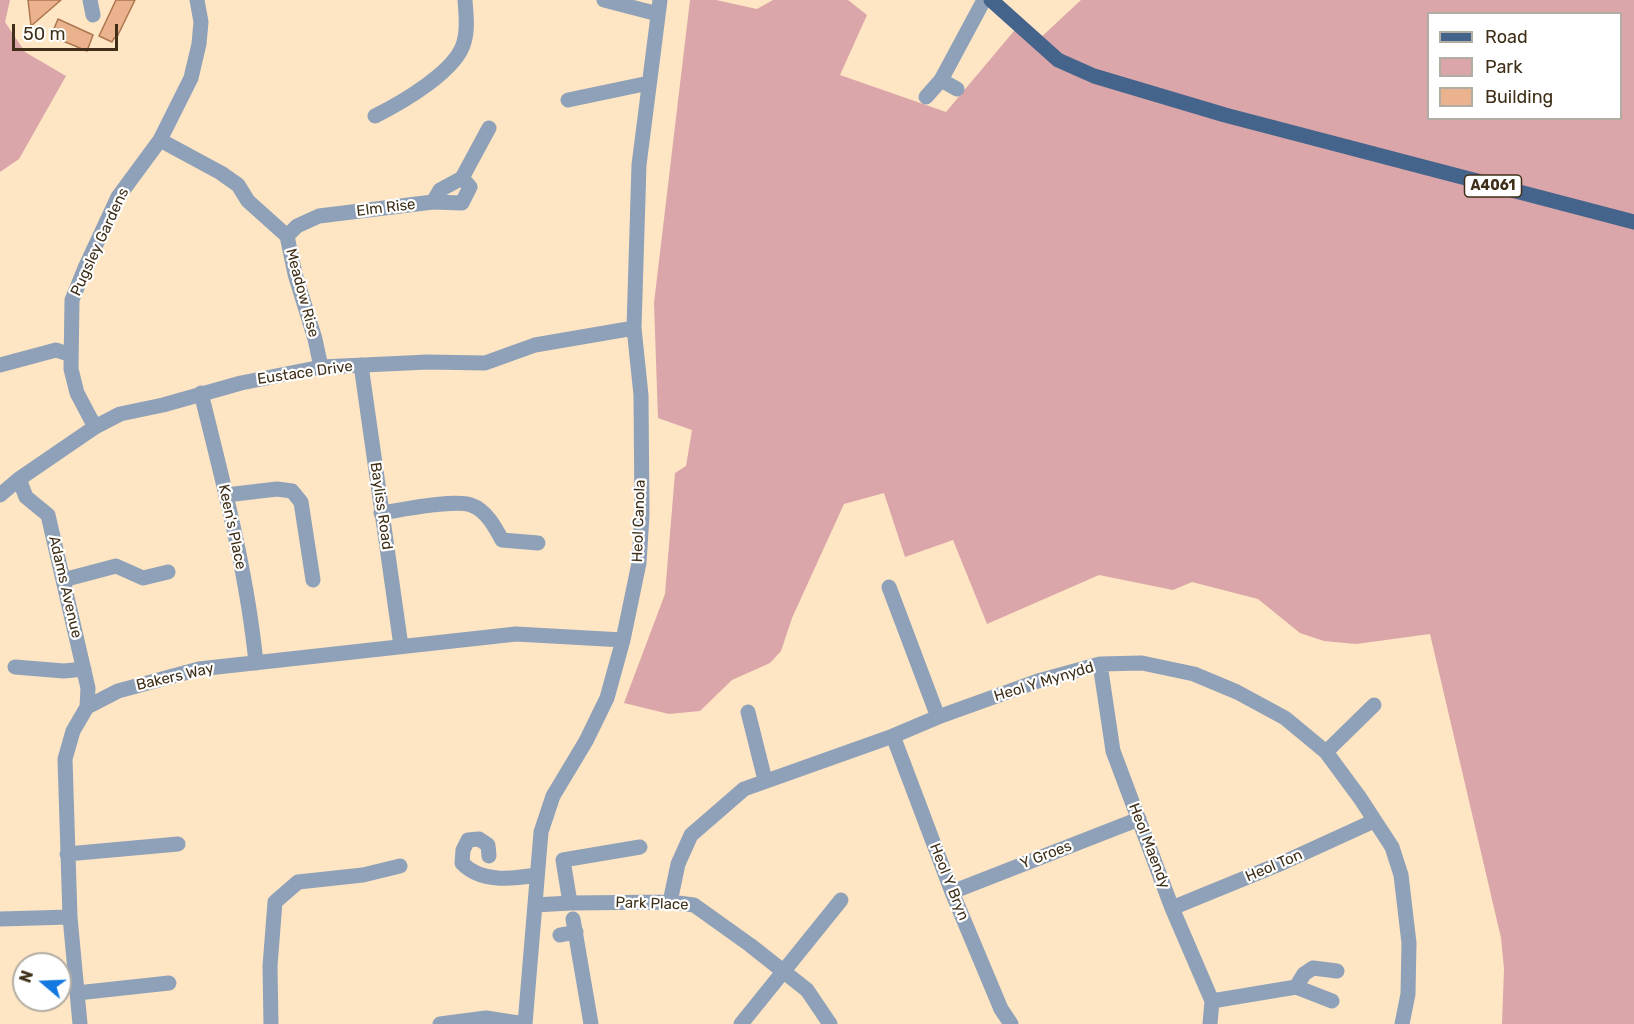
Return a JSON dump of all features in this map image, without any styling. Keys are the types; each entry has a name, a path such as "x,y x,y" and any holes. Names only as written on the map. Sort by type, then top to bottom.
{"main road":[{"name":"A4061","path":"992,0 1058,60 1094,76 1225,116 1634,222"}],"street":[{"name":"Pugsley Gardens","path":"95,427 77,393 71,369 72,300 118,197 160,140 191,78 199,44 201,22 196,0"},
{"path":"375,116 394,107 435,78 456,58 464,45 466,33 465,0"},
{"path":"603,0 659,7"},
{"path":"926,97 941,80 984,0"},
{"name":"Heol Canola","path":"525,1024 541,832 553,796 598,719 607,698 623,640 639,563 642,514 641,394 634,328 639,165 659,7"},
{"path":"941,80 957,88"},
{"path":"568,100 649,83"},
{"path":"433,202 440,190 462,177 489,128"},
{"name":"Meadow Rise","path":"160,140 221,173 238,185 248,201 287,236 321,368"},
{"name":"Elm Rise","path":"287,236 297,226 319,216 433,202 462,203 470,187 462,177"},
{"name":"Eustace Drive","path":"0,495 19,479 95,427 120,414 163,405 241,383 321,368 428,362 485,363 535,345 634,328"},
{"path":"0,365 56,350 71,355"},
{"name":"Bayliss Road","path":"361,365 400,646"},
{"name":"Keen's Place","path":"201,393 226,495 252,623 256,663"},
{"name":"Adams Avenue","path":"19,479 26,497 48,514 88,688 87,707"},
{"path":"226,495 277,489 292,491 301,502 313,580"},
{"path":"381,513 456,503 471,505 483,513 502,540 538,543"},
{"path":"63,580 116,566 143,578 168,572"},
{"path":"889,587 938,717"},
{"name":"Bakers Way","path":"87,707 118,691 199,669 516,634 623,640"},
{"name":"Heol Y Mynydd","path":"670,902 678,864 684,846 691,835 744,789 1038,681 1100,664 1142,663 1194,674 1237,692 1285,718 1326,752 1392,847 1401,874 1409,943 1408,994 1402,1024"},
{"name":"Heol Maendy","path":"1100,664 1113,751 1172,908 1212,1001 1210,1024"},
{"path":"15,668 64,671 84,669"},
{"path":"1326,752 1374,705"},
{"path":"80,1024 70,917 65,759 73,731 87,707"},
{"path":"748,712 765,780"},
{"name":"Heol Y Bryn","path":"893,736 952,892 1001,1010 1011,1024"},
{"name":"Y Groes","path":"952,892 1139,819"},
{"name":"Heol Ton","path":"1172,908 1282,863 1374,821"},
{"path":"489,855 488,845 479,839 468,840 463,850 462,863 470,871 493,877 514,879 537,875"},
{"path":"67,854 178,844"},
{"path":"570,903 563,860 640,847"},
{"path":"271,1024 270,966 275,902 298,882 363,875 400,866"},
{"path":"741,1024 841,900"},
{"name":"Park Place","path":"536,905 670,902 694,905 807,990 830,1024"},
{"path":"0,919 70,917"},
{"path":"560,935 574,925 591,1024"},
{"path":"1296,987 1304,974 1313,968 1337,971"},
{"path":"77,993 169,983"},
{"path":"1212,1001 1296,987 1332,1000"},
{"path":"440,1024 486,1018 525,1024"}],"green space":[{"path":"0,0 10,0 5,22 25,52 66,76 19,159 0,172"},
{"path":"690,0 716,0 757,9 773,0 848,0 867,15 840,75 946,112 1019,25 1037,41 1081,0 1634,0 1634,1024 1502,1024 1504,969 1501,938 1430,634 1356,644 1324,641 1300,633 1258,599 1192,582 1173,590 1099,575 987,624 953,540 905,557 884,493 844,504 792,618 781,651 770,663 732,680 700,711 669,714 624,703 665,594 675,473 686,466 692,430 658,418 654,303"}],"building":[{"path":"28,0 61,0 31,26"},
{"path":"116,0 135,0 116,39 114,38 112,42 99,36"},
{"path":"58,19 93,35 87,51 51,36"}]}
